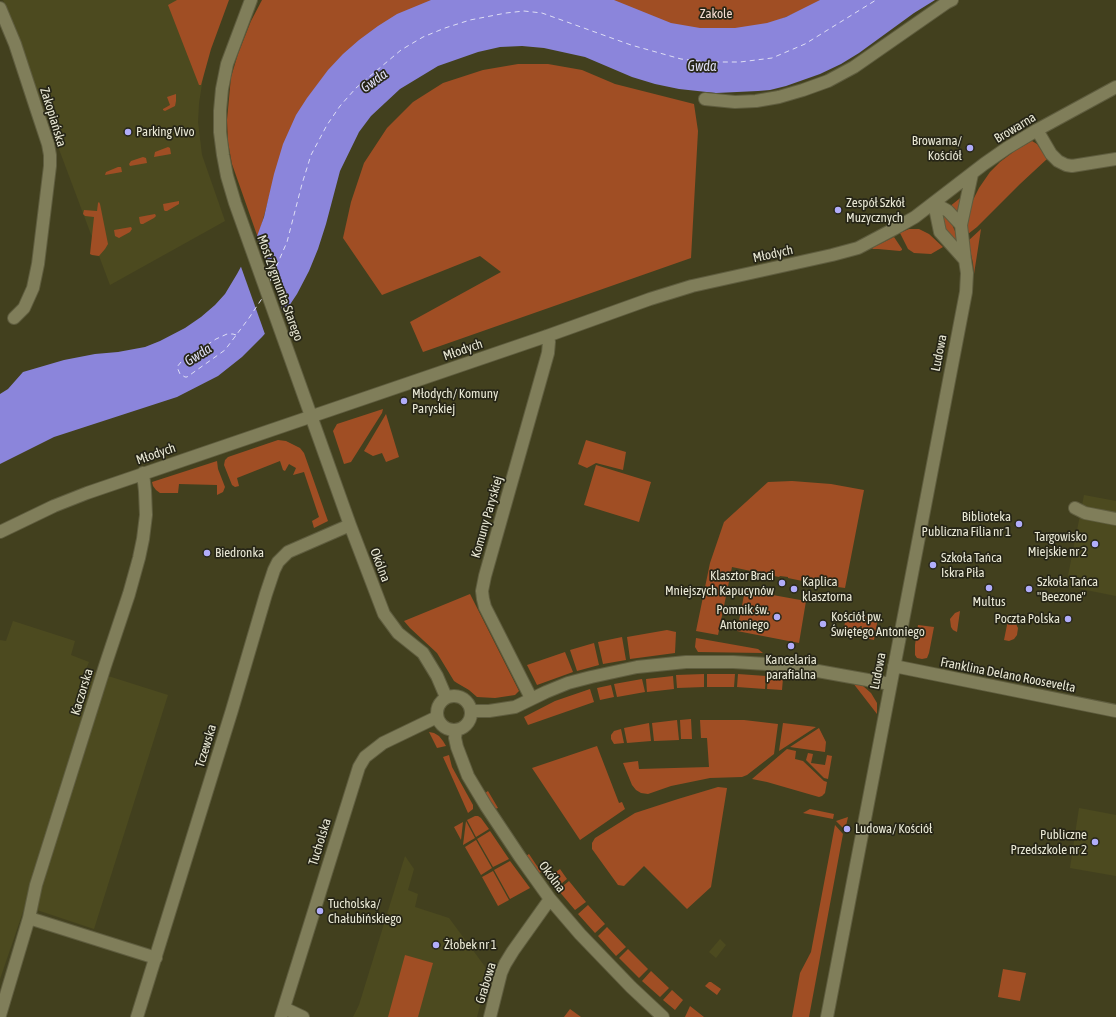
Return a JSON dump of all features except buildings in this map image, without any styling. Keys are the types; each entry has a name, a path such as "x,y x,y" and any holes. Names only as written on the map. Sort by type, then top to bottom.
{"street":[{"path":"238,34 251,0"},
{"path":"238,34 255,0"},
{"path":"705,99 735,102 756,101 803,90 828,81 854,67 952,0"},
{"name":"Zakopiańska","path":"0,8 34,100 50,155 50,166 38,264 33,288 24,308 14,318"},
{"name":"Most Zygmunta Starego","path":"238,34 227,64 220,111 220,132 227,176 235,203 313,421"},
{"name":"Browarna","path":"934,202 1007,148 1116,87"},
{"path":"1037,130 1051,154 1058,161 1066,165 1080,165 1116,159"},
{"name":"Ludowa","path":"827,1017 966,292 967,272 961,225 972,174"},
{"path":"934,202 948,211 961,225"},
{"path":"934,202 940,232 965,260"},
{"name":"Młodych","path":"0,532 72,498 143,473 313,421 548,336 692,286 858,248 915,217 934,202"},
{"name":"Komuny Paryskiej","path":"531,698 485,607 482,591 548,353 548,336"},
{"name":"Okólna","path":"313,421 350,526 384,614 398,633 423,653 437,676 446,697"},
{"name":"Kaczorska","path":"0,1015 29,918 36,885 129,594 139,558 146,515 143,473"},
{"path":"1075,508 1085,513 1116,519"},
{"name":"Tczewska","path":"137,1017 276,565 288,552 350,526"},
{"path":"472,711 489,711 515,707 531,698 568,683 591,676 637,667 686,662 767,664 801,668 890,684"},
{"name":"Franklina Delano Roosevelta","path":"894,666 1116,711"},
{"path":"446,697 463,697 470,705 472,711 470,722 462,729 446,729 439,722 437,717 438,706 446,697"},
{"name":"Tucholska","path":"283,1012 359,767 365,757 383,743 437,717"},
{"name":"Okólna","path":"456,730 455,738 457,747 468,776 486,806 550,899 580,934 631,987 663,1017"},
{"name":"Grabowa","path":"490,1017 501,973 505,964 550,899"},
{"path":"29,918 156,958"},
{"path":"283,1012 303,1017"}],"shaded area":[{"name":"Parking Vivo","path":"3,0 228,0 208,54 199,103 198,122 202,155 225,221 110,285"},
{"name":"Targowisko Miejskie nr 2","path":"1084,495 1116,501 1116,596 1066,586"},
{"path":"13,621 75,641 71,655 89,662 86,669 168,695 94,929 25,906 0,979 0,640 6,641"},
{"name":"Publiczne Przedszkole nr 2","path":"1079,808 1116,815 1116,876 1070,868"},
{"name":"Żłobek nr 1","path":"405,856 414,869 408,890 418,894 415,907 449,918 489,972 477,1017 353,1017 359,1005"},
{"path":"720,939 726,945 716,958 709,952"}],"green space":[{"path":"177,0 229,0 211,49 201,85 199,85 168,5"},
{"path":"262,0 437,0 271,190 258,238 232,164 228,142 227,120 231,77 251,21"},
{"name":"Zakole","path":"608,0 824,0 767,25 714,31 671,25"},
{"path":"518,64 548,64 582,70 615,84 694,104 698,131 691,258 423,352 410,322 501,272 480,256 382,295 343,238 351,202 364,163 387,128 413,102 443,83 483,70"},
{"path":"176,94 175,106 165,111 163,110 170,105 167,97"},
{"path":"1032,141 1037,144 1047,159 968,234 968,221 971,204 979,188 990,172 1016,150"},
{"path":"168,147 170,148 171,154 154,157 155,152"},
{"path":"143,157 146,158 147,163 130,166 129,164 131,161"},
{"path":"121,167 122,172 105,175 106,172"},
{"path":"964,195 960,215 949,207"},
{"path":"179,201 179,204 167,211 164,210 163,204"},
{"path":"99,202 108,244 99,256 90,254 94,217 85,216 83,214 84,210 97,211"},
{"path":"155,214 156,216 154,218 143,224 140,223 139,217"},
{"path":"942,214 950,220 958,238 952,242 947,236"},
{"path":"131,227 132,229 130,232 119,238 115,236 114,230"},
{"path":"909,229 919,229 929,234 943,247 931,254 914,253 908,249 900,233"},
{"path":"981,229 974,274 968,241"},
{"path":"894,237 902,250 872,248"},
{"path":"383,409 382,413 351,462 344,464 333,431 337,424"},
{"path":"386,414 399,457 386,462 382,453 373,456 364,451"},
{"path":"278,440 286,441 300,448 304,453 328,521 314,528 312,521 319,517 304,472 293,475 296,468 289,464 285,471 283,470 280,461 237,478 239,486 235,487 232,485 224,465 225,460 228,457"},
{"path":"586,440 626,452 623,470 596,463 587,468 578,464"},
{"path":"217,461 218,469 225,487 223,492 217,495 217,485 179,484 178,493 160,493 153,486 152,482"},
{"path":"596,465 651,482 639,522 584,505"},
{"path":"792,481 831,484 864,490 845,588 831,586 831,584 817,584 732,567 718,635 696,631 710,563 724,522 768,482"},
{"path":"745,590 806,601 799,643 737,631"},
{"path":"470,594 519,691 515,695 495,698 477,697 454,681 437,653 404,621"},
{"path":"960,611 957,632 951,627 950,619 955,613"},
{"path":"851,613 878,618 874,640 860,637 862,626 860,626 857,637 843,634 846,616"},
{"path":"1008,620 1015,622 1018,628 1017,635 1014,639 1009,641 1004,640"},
{"path":"918,625 934,627 929,653 927,658 922,659 917,658 915,655"},
{"path":"667,630 676,632 675,653 630,659 627,637"},
{"path":"622,637 626,660 603,664 598,642"},
{"path":"696,638 758,649 763,653 698,652 695,647"},
{"path":"594,643 599,665 577,671 570,650"},
{"path":"565,652 573,672 537,685 527,665"},
{"path":"704,674 704,687 677,688 676,675"},
{"path":"707,674 735,674 734,687 707,687"},
{"path":"738,674 766,676 765,689 737,687"},
{"path":"673,676 674,689 647,692 646,679"},
{"path":"768,676 783,678 782,690 767,689"},
{"path":"642,679 645,692 617,697 614,684"},
{"path":"853,683 863,686 871,693 877,703 877,714"},
{"path":"611,685 614,697 600,700 597,688"},
{"path":"590,689 594,702 528,725 524,717 555,701"},
{"path":"691,719 692,739 681,739 680,720"},
{"path":"677,720 679,740 654,741 652,723"},
{"path":"700,720 744,720 778,724 774,754 747,775 742,777 710,778 671,786 648,794 641,793 636,790 632,785 623,763 638,761 639,769 709,767 707,738 701,738"},
{"path":"649,723 651,741 627,743 624,728"},
{"path":"783,723 816,727 779,751"},
{"path":"819,728 826,742 825,752 790,747"},
{"path":"621,729 624,743 614,744 611,739 611,735 614,731"},
{"path":"429,732 439,736 446,746 437,748"},
{"path":"597,746 619,803 622,802 625,809 580,840 532,768"},
{"path":"787,749 796,751 795,759 803,761 824,781 827,782 825,793 822,796 819,797 752,779"},
{"path":"808,753 813,754 811,763 825,765 827,755 832,756 828,779 824,778 806,760"},
{"path":"449,755 452,767 473,805 473,809 468,813 443,757"},
{"path":"718,787 727,788 711,887 687,909 644,866 624,886 618,885 592,849 592,843 595,838 635,813"},
{"path":"488,791 498,808 495,809 485,793"},
{"path":"810,809 834,814 833,819 803,813"},
{"path":"475,816 481,818 489,829 476,837 467,820"},
{"path":"848,817 845,830 836,821"},
{"path":"466,821 475,838 463,845"},
{"path":"463,822 461,840 454,827"},
{"path":"835,825 843,834 809,1017 792,1017 800,973 811,952"},
{"path":"490,831 509,859 493,867 477,839"},
{"path":"476,840 492,868 481,875 465,847"},
{"path":"529,854 541,872 539,873 526,856"},
{"path":"510,861 530,888 510,899 494,870"},
{"path":"560,869 567,879 557,887 549,877"},
{"path":"493,871 509,900 498,906 482,877"},
{"path":"569,881 586,902 575,910 558,890"},
{"path":"588,905 605,924 595,933 578,914"},
{"path":"607,927 626,947 616,956 598,936"},
{"path":"628,949 648,969 639,978 619,958"},
{"path":"405,955 433,963 418,1017 388,1017"},
{"path":"1003,969 1026,973 1020,1001 998,997"},
{"path":"651,971 669,988 660,997 642,981"},
{"path":"709,982 721,989 717,995 705,986"},
{"path":"672,990 683,1000 675,1010 663,1000"},
{"path":"690,1006 704,1017 685,1017"},
{"path":"570,1009 581,1017 564,1017"}],"water":[{"name":"Gwda","path":"431,0 614,0 671,23 700,28 735,28 767,23 786,17 820,0 935,0 841,64 820,74 770,90 716,93 679,89 632,77 585,57 544,48 522,46 500,47 478,52 438,66 400,89 371,116 359,132 340,171 326,224 309,271 287,309 242,357 218,376 177,397 54,437 0,464 0,394 8,389 23,372 64,360 145,347 185,328 215,305 225,294 256,239 264,217 283,144 296,115 307,98 328,70 359,40 397,14"}],"pier":[{"path":"256,233 284,315 266,337 240,264"}],"ferry route":[{"path":"269,283 287,242 311,155 327,125 340,106 356,88 401,50 423,37 470,20 524,11 542,13 631,45 681,59 707,62 740,62 772,58 805,44 876,0"},
{"path":"236,335 227,334 216,339 181,362 177,367 180,374 187,377 225,350 249,318 263,297"}],"place":[{"name":"Parking Vivo","path":"128,132"},
{"name":"Browarna/ Kościół","path":"970,148"},
{"name":"Zespół Szkół Muzycznych","path":"838,210"},
{"name":"Młodych/ Komuny Paryskiej","path":"404,401"},
{"name":"Biblioteka Publiczna Filia nr 1","path":"1019,524"},
{"name":"Targowisko Miejskie nr 2","path":"1095,544"},
{"name":"Biedronka","path":"207,553"},
{"name":"Szkoła Tańca Iskra Piła","path":"933,565"},
{"name":"Klasztor Braci Mniejszych Kapucynów","path":"782,583"},
{"name":"Multus","path":"989,588"},
{"name":"Kaplica klasztorna","path":"794,589"},
{"name":"Szkoła Tańca \"Beezone\"","path":"1029,589"},
{"name":"Pomnik św. Antoniego","path":"777,617"},
{"name":"Poczta Polska","path":"1068,619"},
{"name":"Kościół pw. Świętego Antoniego","path":"823,624"},
{"name":"Kancelaria parafialna","path":"791,646"},
{"name":"Ludowa/ Kościół","path":"847,829"},
{"name":"Publiczne Przedszkole nr 2","path":"1095,842"},
{"name":"Tucholska/ Chałubińskiego","path":"320,911"},
{"name":"Żłobek nr 1","path":"436,945"}]}
